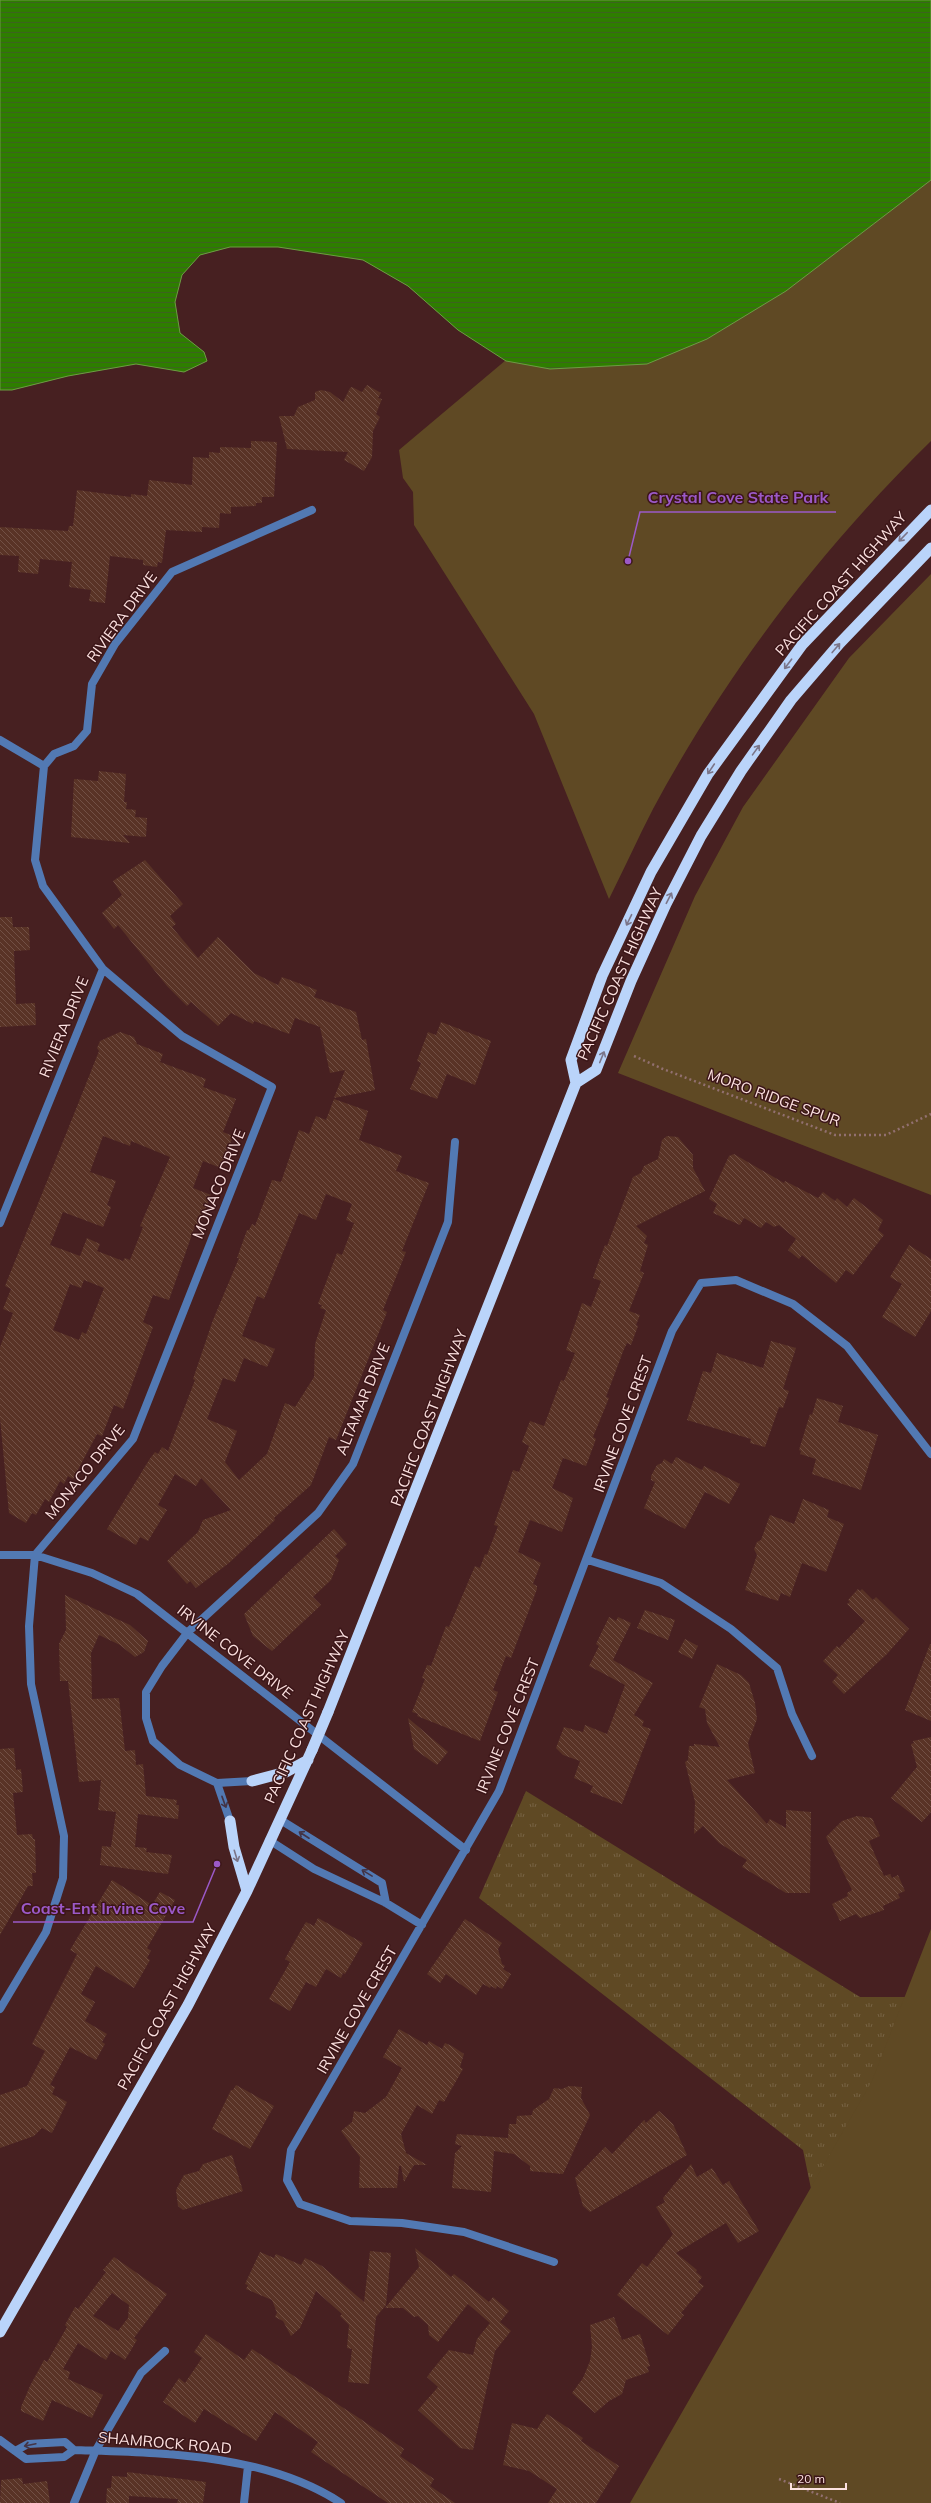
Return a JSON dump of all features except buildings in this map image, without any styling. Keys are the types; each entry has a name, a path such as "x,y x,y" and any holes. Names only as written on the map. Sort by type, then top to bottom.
{"highway":[{"name":"PACIFIC COAST HIGHWAY","path":"2,2325 188,2005 247,1891 269,1840 310,1755 576,1083 571,1060 602,976 651,872 708,774 802,645 931,510"},
{"name":"PACIFIC COAST HIGHWAY","path":"576,1083 596,1070 631,981 666,904 701,836 741,771 791,700 895,583 931,548"},
{"path":"252,1781 286,1772 310,1755"},
{"path":"230,1821 234,1847 247,1891"}],"street":[{"name":"RIVIERA DRIVE","path":"0,1223 103,969 61,914 43,886 35,860 44,766 54,754 74,746 87,731 92,684 115,644 172,572 312,510"},
{"path":"0,740 44,766"},
{"name":"MONACO DRIVE","path":"35,1555 133,1439 272,1087 182,1036 103,969"},
{"name":"ALTAMAR DRIVE","path":"217,1783 180,1765 153,1741 146,1718 146,1692 162,1666 188,1632 318,1513 353,1464 448,1222 455,1142"},
{"name":"IRVINE COVE CREST","path":"554,2262 464,2232 402,2223 350,2221 300,2204 287,2180 291,2150 499,1791 588,1560 672,1331 701,1283 736,1280 793,1304 848,1346 931,1454"},
{"name":"IRVINE COVE DRIVE","path":"0,1555 35,1555 92,1573 137,1594 188,1632 466,1850"},
{"path":"0,2009 46,1932 63,1878 64,1836 32,1684 29,1626 35,1555"},
{"path":"588,1560 661,1583 731,1629 776,1668 792,1714 812,1756"},
{"path":"230,1821 217,1783 252,1781"},
{"path":"279,1819 382,1883 386,1903"},
{"path":"269,1840 314,1869 386,1903 422,1925"},
{"path":"74,2503 96,2450 141,2373 165,2351"},
{"name":"SHAMROCK ROAD","path":"0,2440 17,2450 26,2459 64,2457 74,2450 96,2450 169,2454 248,2466 293,2479 341,2503"},
{"name":"SHAMROCK ROAD","path":"17,2450 28,2444 65,2442 74,2450"},
{"path":"244,2503 248,2466"}],"path":[{"name":"MORO RIDGE SPUR","path":"634,1056 663,1069 835,1135 886,1135 931,1114"},
{"path":"779,2479 840,2503"}],"green space":[{"path":"0,0 931,0 931,441 890,482 851,525 778,614 744,661 681,759 653,809 609,899 534,714 414,525 413,492 403,478 399,450 506,360 458,330 408,286 363,260 278,247 230,247 200,255 182,275 175,302 180,333 204,352 207,361 184,372 136,364 68,376 12,390 0,390"},
{"path":"931,574 931,1195 618,1073 695,896 743,807 849,658"},
{"path":"526,1791 860,1997 931,1997 931,2503 815,2208 803,2150 479,1898"},
{"path":"931,1929 931,2503 630,2503 872,2081"}],"shaded area":[{"path":"0,0 931,0 931,180 786,291 707,339 647,364 550,369 506,361 458,330 408,286 363,260 278,247 230,247 200,255 182,275 175,302 180,333 204,352 207,361 184,372 136,364 68,376 12,390 0,390"}],"place":[{"name":"Crystal Cove State Park","path":"628,561"},
{"name":"Coast-Ent Irvine Cove","path":"217,1864"}]}
